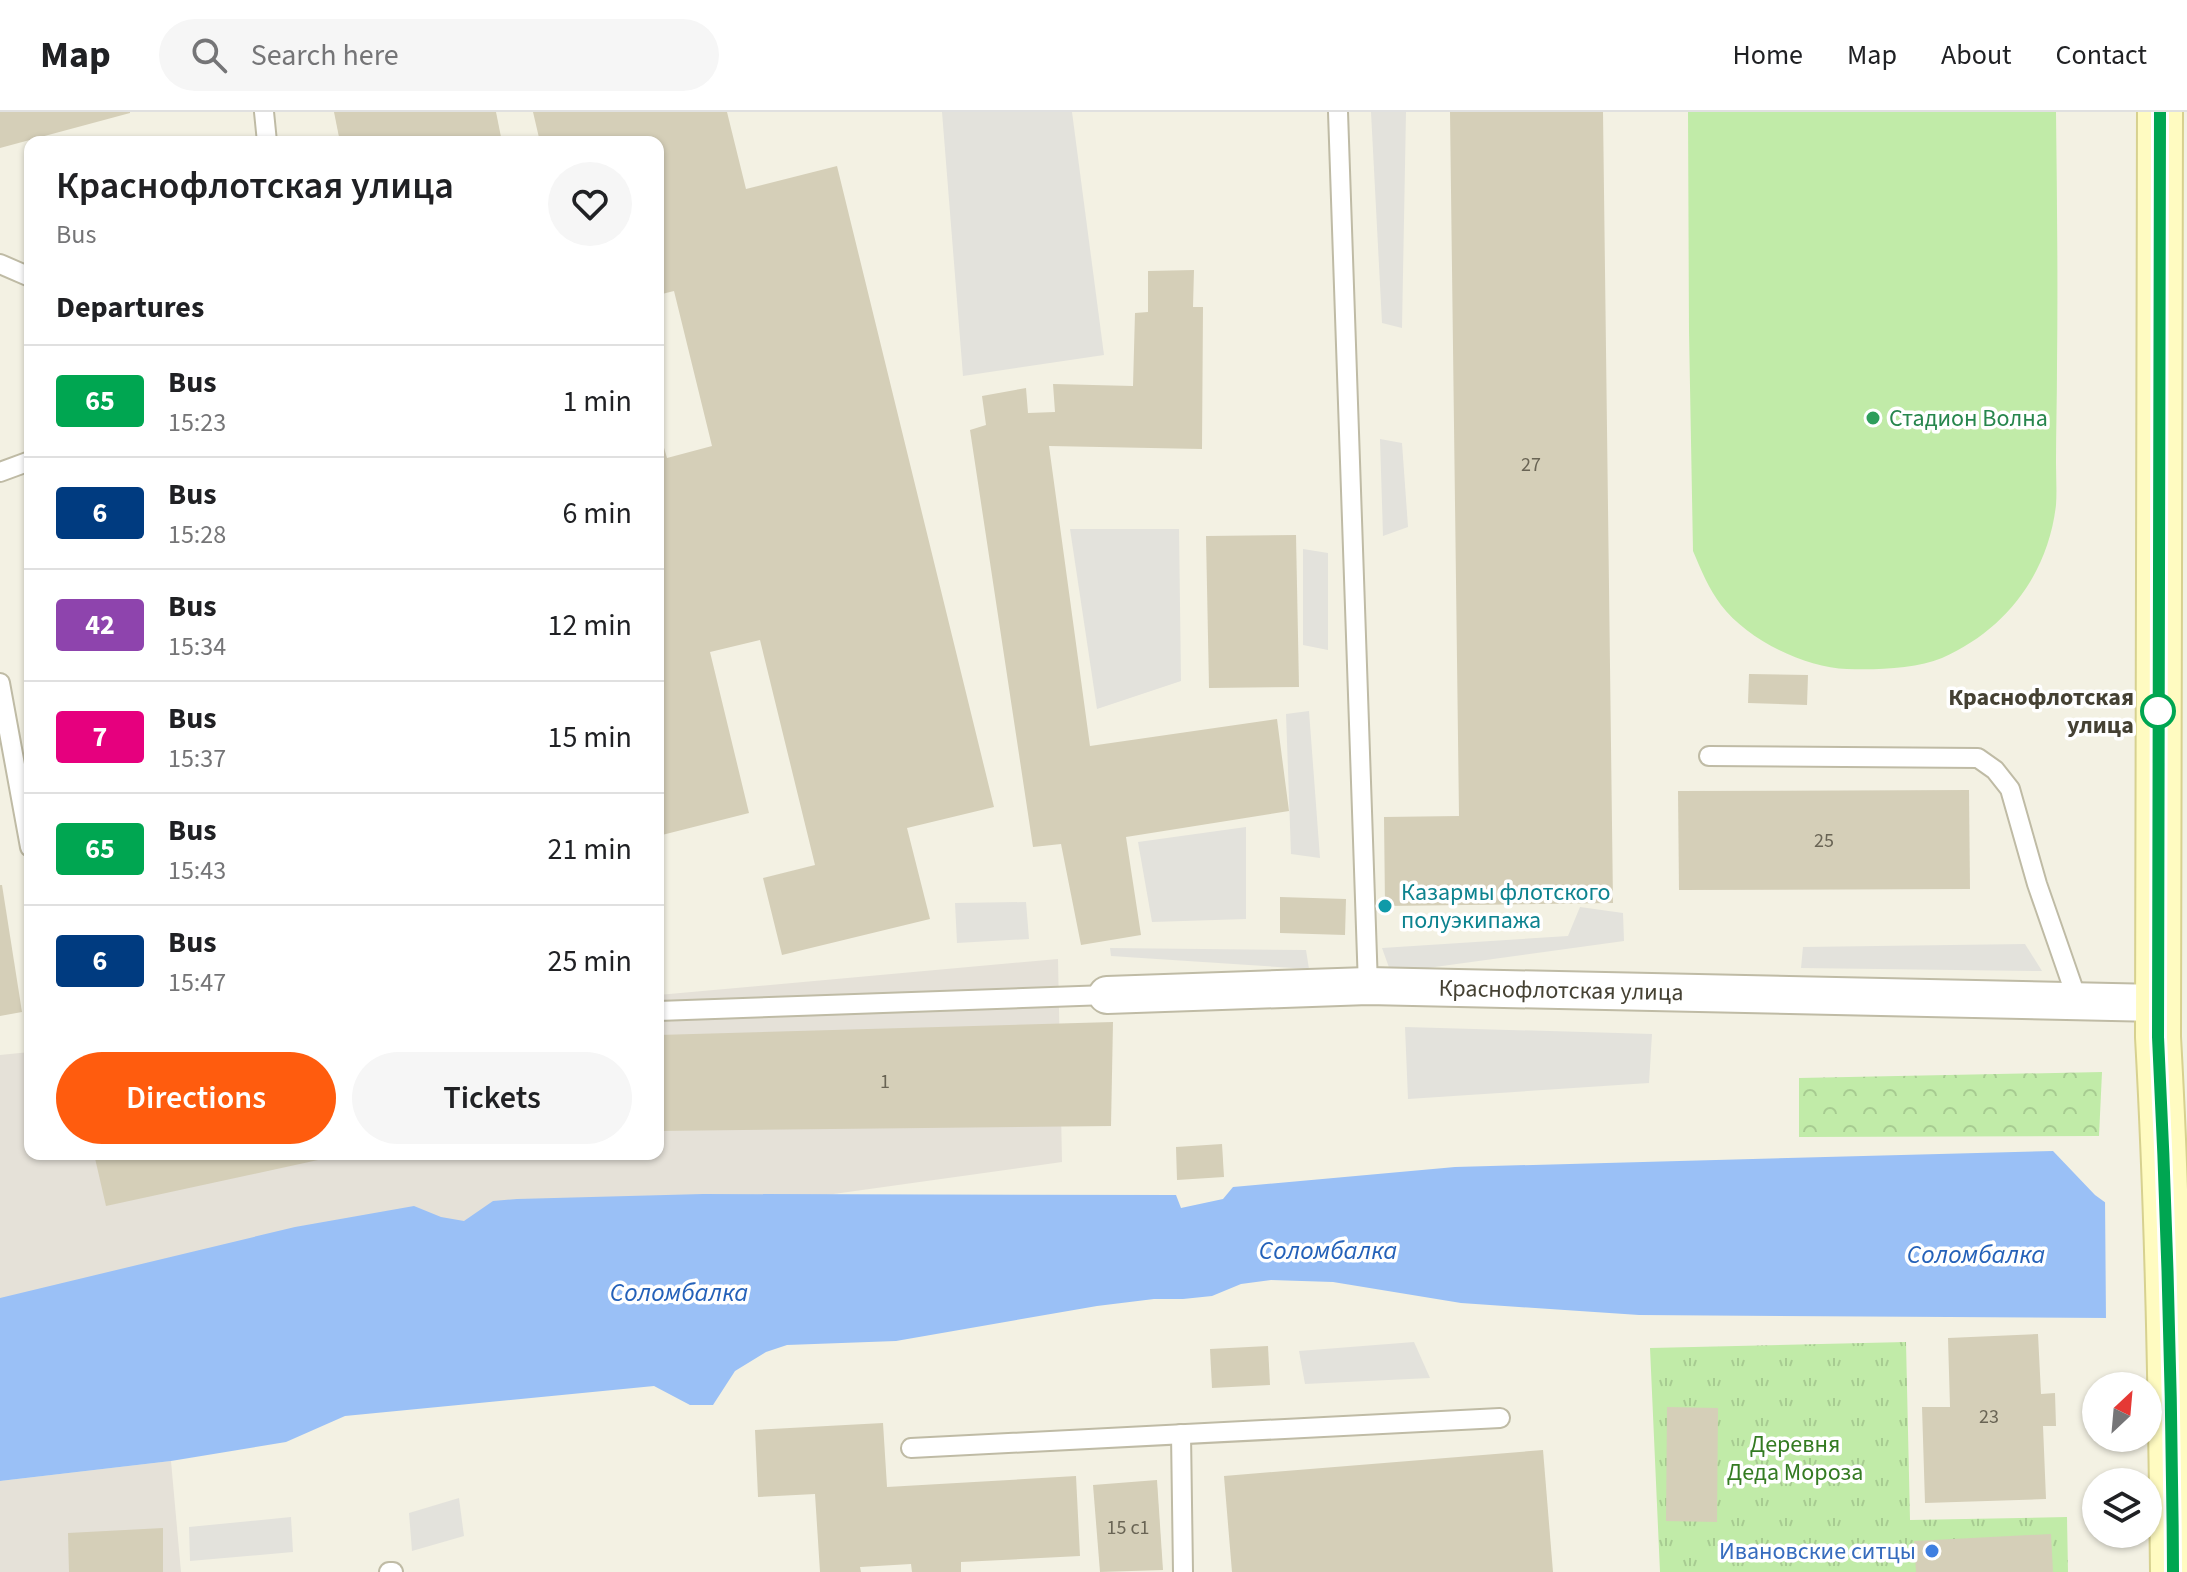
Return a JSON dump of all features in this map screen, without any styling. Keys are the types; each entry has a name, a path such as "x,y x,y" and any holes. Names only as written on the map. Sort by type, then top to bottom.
{"main road":[{"path":"2160,112 2166,274 2168,1026 2165,1161 2173,1572"}],"street":[{"name":"Краснофлотская улица","path":"1107,995 1368,986 2078,1002 2168,1026"}],"lane":[{"path":"264,112 266,136"},
{"path":"1338,112 1368,986"},
{"path":"0,264 24,274"},
{"path":"0,472 24,463"},
{"path":"0,683 24,814"},
{"path":"1709,756 1978,758 1995,770 2010,789 2037,884 2078,1002"},
{"path":"664,1011 1107,995"},
{"path":"911,1448 1500,1418"},
{"path":"1181,1434 1183,1572"}],"shaded area":[{"path":"942,112 1072,112 1104,355 963,376"},
{"path":"1371,112 1406,112 1402,328 1382,323"},
{"path":"1380,439 1402,443 1408,527 1383,536"},
{"path":"1070,529 1179,529 1181,681 1097,709"},
{"path":"1303,549 1328,553 1328,650 1303,645"},
{"path":"1309,711 1320,858 1291,854 1286,714"},
{"path":"1246,827 1246,919 1152,922 1138,842"},
{"path":"1026,902 1029,939 957,943 955,903"},
{"path":"1580,907 1623,913 1624,941 1391,973 1382,948 1568,936"},
{"path":"2025,944 2042,971 1801,968 1803,947"},
{"path":"1110,948 1306,950 1309,969 1111,956"},
{"path":"1058,959 1062,1162 0,1311 0,1055 24,1053 24,1160 664,1160 664,994"},
{"path":"1405,1027 1652,1034 1649,1083 1408,1099"},
{"path":"1414,1342 1430,1378 1305,1384 1299,1351"},
{"path":"171,1461 181,1572 0,1572 0,1481"},
{"path":"459,1498 464,1536 412,1551 409,1513"},
{"path":"291,1517 293,1552 190,1561 189,1527"}],"green space":[{"name":"Стадион Волна","path":"1688,112 2056,112 2056,505 2051,530 2044,554 2020,597 1986,632 1942,658 1908,667 1858,669 1830,667 1795,657 1761,640 1732,617 1717,599 1702,572 1693,551"},
{"path":"2102,1072 2099,1136 1799,1137 1799,1078"},
{"name":"Деревня Деда Мороза","path":"1906,1342 1910,1520 2067,1517 2068,1572 1660,1572 1650,1348"}],"water":[{"name":"Соломбалка","path":"2053,1151 2095,1195 2117,1211 2108,1318 1639,1315 1461,1303 1333,1282 1271,1280 1241,1284 1212,1296 1097,1306 896,1341 787,1345 766,1352 735,1371 713,1405 690,1405 654,1386 345,1416 286,1442 171,1461 0,1481 0,1298 295,1227 414,1206 441,1217 464,1221 493,1201 703,1194 1176,1195 1181,1208 1223,1199 1233,1187 1455,1167"}],"pier":[{"path":"2105,1197 2118,1207 2187,1205 2187,1319 2106,1321"}],"building":[{"path":"0,112 130,112 45,136 24,136 24,142 0,148"},
{"path":"334,112 496,112 501,136 339,136"},
{"path":"533,112 727,112 746,189 837,166 994,807 907,828 930,919 782,955 763,878 815,865 760,640 710,652 749,813 664,834 664,448 667,458 712,446 674,291 664,294 664,136 539,136"},
{"path":"1450,112 1603,112 1613,903 1385,906 1384,817 1459,816"},
{"path":"1194,270 1193,307 1203,307 1202,449 1049,446 1090,746 1277,719 1289,811 1126,837 1141,935 1081,945 1061,844 1033,847 970,430 986,425 982,396 1026,388 1028,413 1055,412 1053,384 1133,386 1135,313 1148,312 1148,271"},
{"path":"1296,535 1299,687 1209,688 1206,536"},
{"path":"1749,674 1808,675 1807,705 1748,703"},
{"path":"1969,790 1970,889 1679,890 1678,791"},
{"path":"0,885 22,1012 0,1016"},
{"path":"1280,897 1346,899 1345,935 1280,933"},
{"path":"1113,1022 1111,1126 664,1131 664,1035"},
{"path":"1222,1144 1224,1177 1177,1180 1176,1147"},
{"path":"95,1160 318,1160 106,1206"},
{"path":"2038,1334 2041,1394 2055,1393 2056,1426 2043,1426 2046,1499 1925,1503 1922,1407 1950,1407 1948,1338"},
{"path":"1268,1346 1270,1385 1212,1388 1210,1349"},
{"path":"1667,1407 1718,1408 1717,1522 1666,1521"},
{"path":"883,1423 887,1487 1076,1476 1080,1556 961,1562 961,1572 912,1572 911,1564 860,1567 861,1572 820,1572 815,1494 758,1497 755,1430"},
{"path":"1543,1450 1553,1572 1232,1572 1224,1476"},
{"path":"1157,1480 1163,1570 1100,1572 1093,1485"},
{"path":"163,1528 163,1572 69,1572 68,1533"},
{"path":"2051,1534 2053,1572 1916,1572 1914,1541"}],"bus line":[{"name":"65","path":"2160,112 2158,1037 2165,1161 2173,1572"}],"place":[{"name":"Стадион Волна","path":"1873,418"},
{"name":"Краснофлотская улица","path":"2158,711"},
{"name":"Казармы флотского полуэкипажа","path":"1385,906"},
{"name":"Ивановские ситцы","path":"1932,1551"}]}
